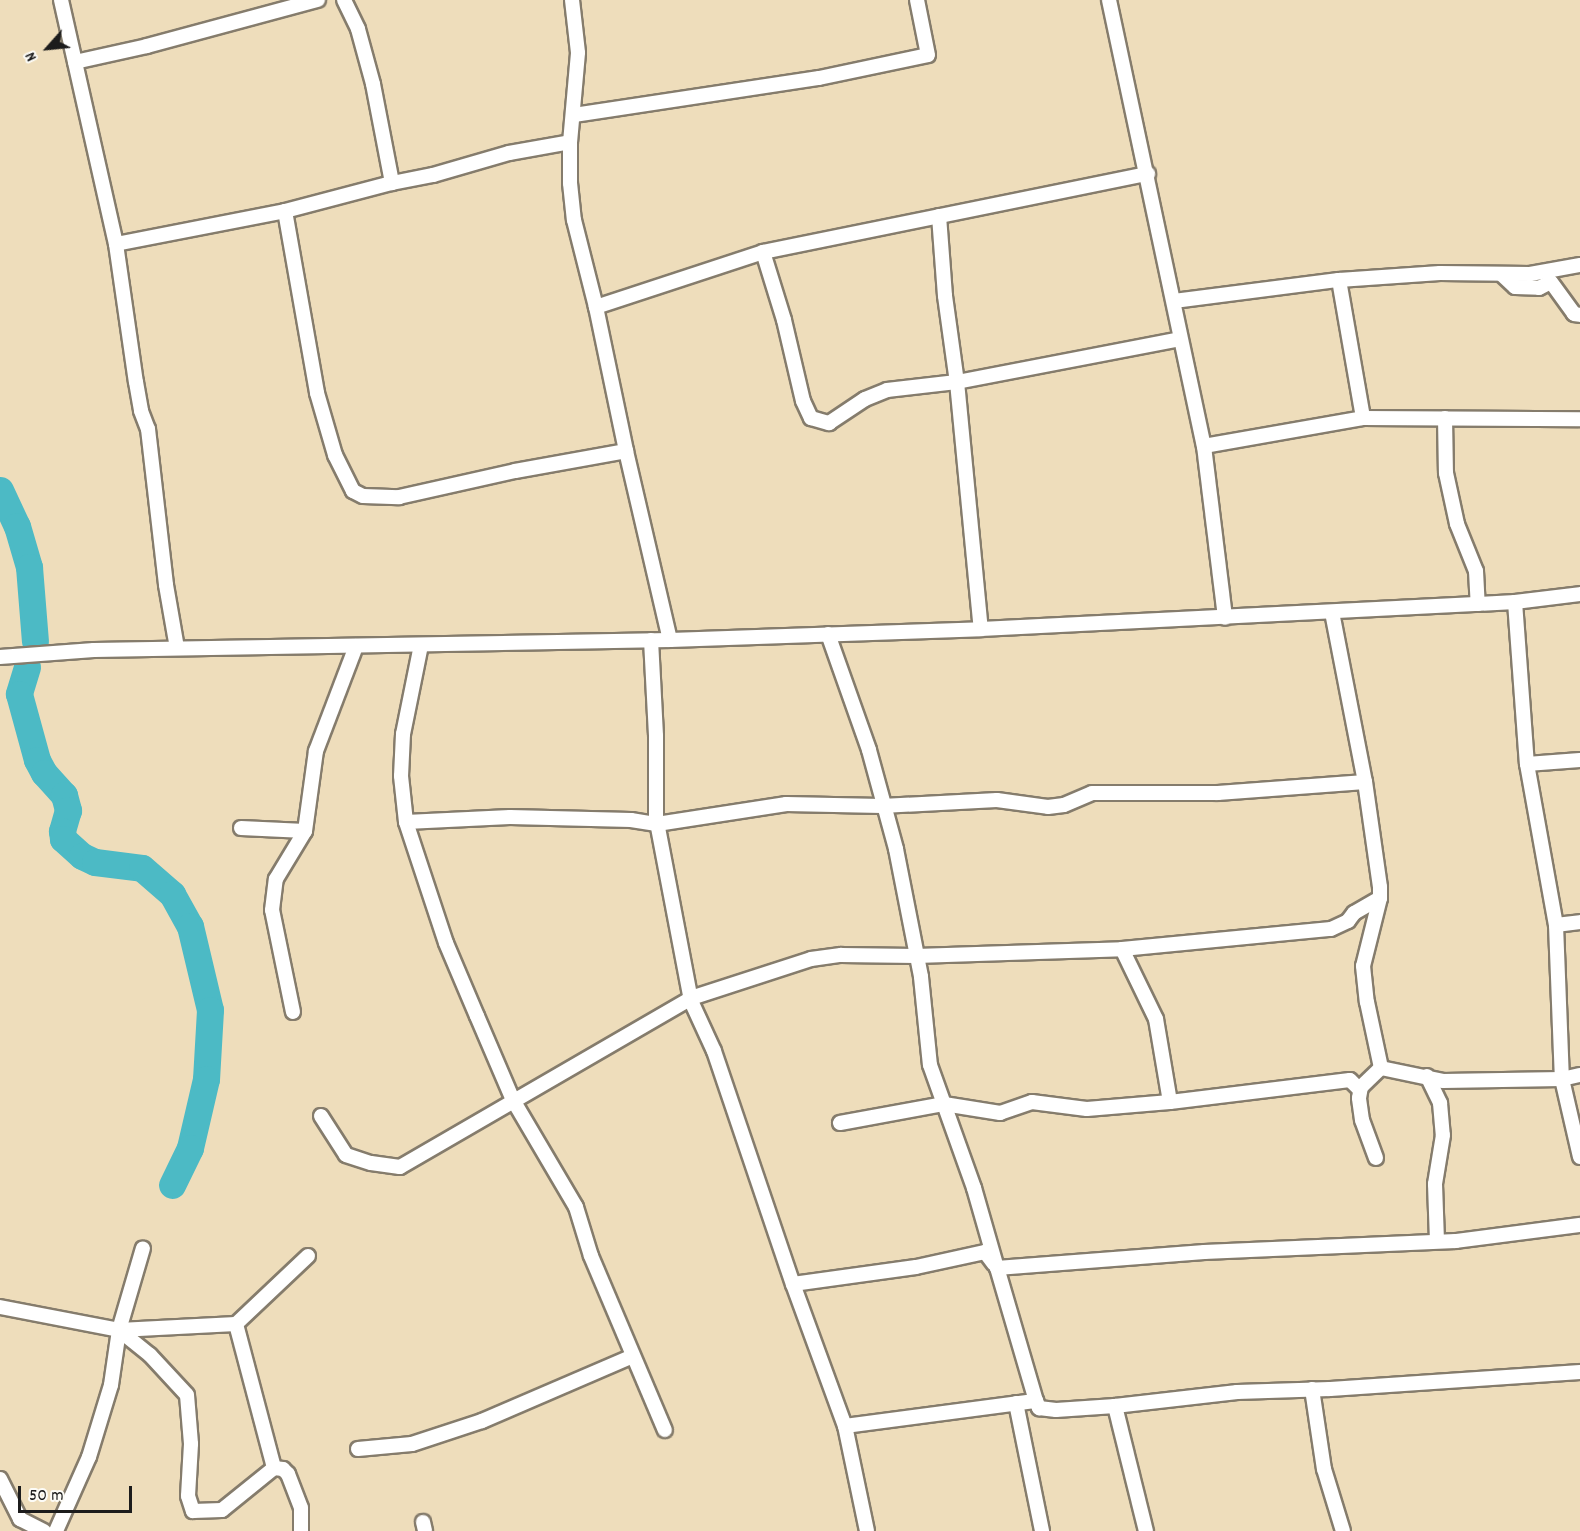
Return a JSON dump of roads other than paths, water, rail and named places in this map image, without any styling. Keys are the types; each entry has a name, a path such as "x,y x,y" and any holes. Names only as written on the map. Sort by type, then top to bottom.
{"street":[{"path":"62,0 116,244 141,411 148,429 165,585 177,648"},
{"path":"75,62 147,46 318,0"},
{"path":"344,0 358,28 370,73 392,183"},
{"path":"572,0 578,52 570,142 570,183 574,220 596,307 626,451 670,640"},
{"path":"574,114 819,78 928,55 917,0"},
{"path":"1110,0 1204,446 1225,618"},
{"path":"116,244 285,211 392,183 433,175 509,153 570,142"},
{"path":"596,307 668,281 763,252 1148,174"},
{"path":"285,211 317,393 335,454 353,491 363,496 399,497 515,471 626,451"},
{"path":"939,216 945,297 957,382 981,629"},
{"path":"763,252 784,320 796,378 811,418 829,423 865,399 887,390 957,382 1180,339"},
{"path":"1174,301 1339,280 1440,273 1530,274 1580,265"},
{"path":"1501,274 1515,287 1539,288 1551,282 1574,314 1580,315"},
{"path":"1339,280 1363,418"},
{"path":"1204,446 1363,418 1580,419"},
{"path":"1445,418 1446,473 1457,524 1476,571 1478,604"},
{"path":"0,657 50,652 177,648 670,640 981,629 1332,613 1515,602 1580,594"},
{"path":"1515,602 1527,764 1556,925 1562,1078 1580,1157"},
{"path":"1332,613 1365,782 1380,898 1363,966 1367,1002 1381,1068"},
{"path":"828,634 869,750 882,806 896,849 926,1008 930,1065 974,1188 1039,1408 1056,1410 1115,1406 1237,1392 1580,1372"},
{"path":"651,640 657,824 690,998 714,1051 793,1284 845,1426 867,1531"},
{"path":"421,645 403,734 401,776 406,822 446,943 513,1100 576,1208 591,1256 665,1430"},
{"path":"293,1012 272,910 276,879 305,831 316,751 356,646"},
{"path":"1527,764 1580,760"},
{"path":"406,822 510,817 631,820 657,824 786,804 882,806 997,800 1048,807 1064,805 1092,793 1218,793 1365,782"},
{"path":"241,828 305,831"},
{"path":"321,1116 346,1155 371,1163 400,1167 690,998 811,959 841,956 916,956 1122,949 1331,929 1348,921 1354,913 1380,898"},
{"path":"1556,925 1580,922"},
{"path":"1122,949 1156,1019 1170,1102"},
{"path":"1381,1068 1443,1081 1562,1078 1580,1075"},
{"path":"1360,1090 1381,1068"},
{"path":"1427,1076 1440,1103 1443,1135 1435,1184 1437,1241"},
{"path":"840,1123 944,1104 1000,1113 1032,1102 1088,1109 1170,1102 1350,1080 1360,1090 1362,1120 1376,1158"},
{"path":"997,1268 1204,1252 1437,1241 1580,1225"},
{"path":"56,1531 89,1457 111,1385 119,1330 143,1248"},
{"path":"793,1284 916,1267 985,1252 997,1268"},
{"path":"0,1307 119,1330 236,1324 308,1256"},
{"path":"236,1324 274,1468"},
{"path":"119,1330 150,1355 186,1395 191,1444 188,1496 193,1511 222,1510 274,1468 283,1469 288,1474 301,1508 301,1531"},
{"path":"358,1449 412,1444 482,1421 633,1356"},
{"path":"1312,1389 1324,1469 1343,1531"},
{"path":"845,1426 1036,1401"},
{"path":"1016,1403 1042,1531"},
{"path":"1115,1406 1146,1531"},
{"path":"0,1479 20,1519 44,1531"}],"waterway":[{"path":"0,490 17,526 29,567 35,641"},
{"path":"27,667 19,694 37,760 44,773 64,795 68,810 62,831 63,839 82,856 95,862 142,868 172,894 190,926 210,1010 206,1079 190,1148 172,1185"}]}
